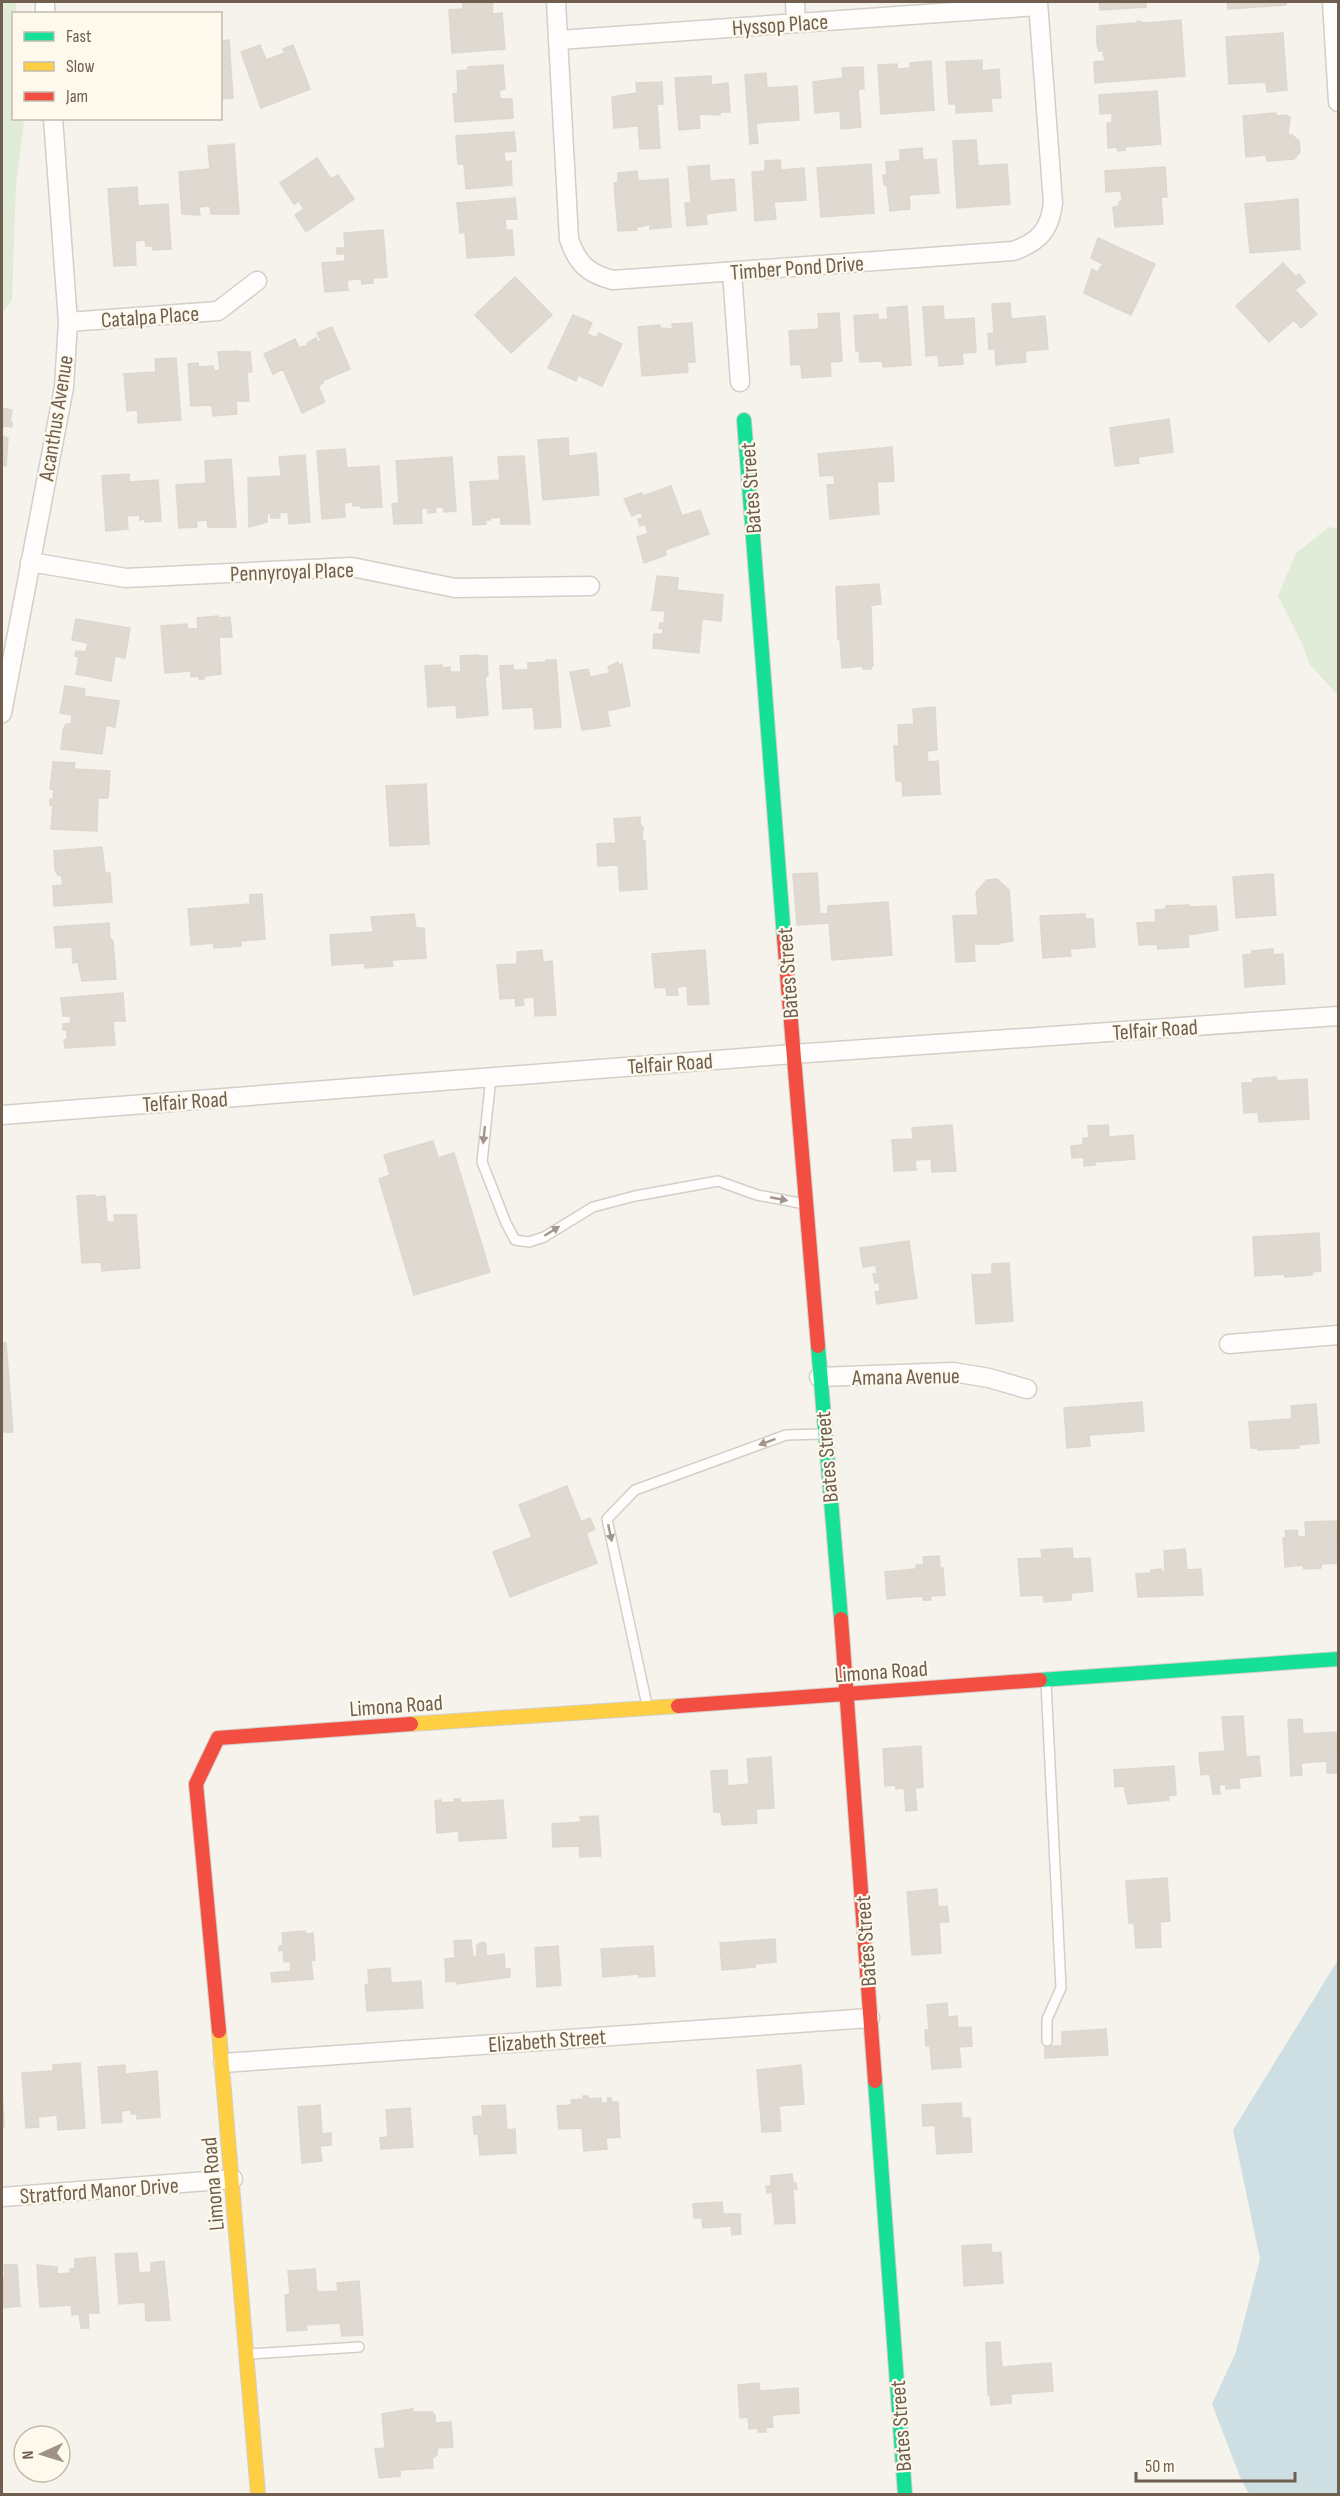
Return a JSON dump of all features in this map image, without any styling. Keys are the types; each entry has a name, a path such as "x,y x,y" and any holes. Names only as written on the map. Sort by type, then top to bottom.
{"street":[{"name":"Timber Pond Drive","path":"556,2 569,239 574,255 584,268 597,276 613,280 1013,251 1029,245 1051,221 1053,203 1038,4"},
{"path":"795,2 796,23"},
{"path":"1332,2 1338,102"},
{"name":"Hyssop Place","path":"559,40 1038,4"},
{"name":"Acanthus Avenue","path":"2,713 64,387 68,322 53,120"},
{"path":"732,273 740,382"},
{"name":"Catalpa Place","path":"68,322 218,311 257,281"},
{"name":"Bates Street","path":"744,420 805,1204 847,1695 904,2494"},
{"name":"Pennyroyal Place","path":"30,562 126,578 352,567 454,588 590,586"},
{"name":"Telfair Road","path":"2,1115 793,1054 1338,1016"},
{"path":"1229,1344 1338,1335"},
{"name":"Amana Avenue","path":"819,1377 953,1372 989,1378 1027,1389"},
{"name":"Limona Road","path":"258,2494 223,2063 196,1784 218,1738 1338,1659"},
{"name":"Elizabeth Street","path":"223,2063 870,2018"},
{"name":"Stratford Manor Drive","path":"2,2197 233,2179"}],"lane":[{"path":"491,1077 482,1162 502,1215 515,1240 529,1242 544,1236 593,1207 635,1196 718,1182 757,1195 805,1204"},
{"path":"648,1709 607,1519 636,1490 786,1435 824,1433"},
{"path":"1046,1680 1061,1988 1047,2019 1047,2041"},
{"path":"247,2354 358,2347"}],"green space":[{"path":"2,2 16,2 16,12 12,12 12,120 23,120 24,122 16,184 12,300 2,314"},
{"path":"1329,527 1338,529 1338,695 1310,665 1301,641 1278,596 1296,553"}],"shaded area":[{"path":"1338,1960 1338,2494 1249,2494 1240,2477 1212,2404 1236,2352 1260,2259 1233,2130"}],"building":[{"path":"463,2 493,2 492,14 502,13 505,49 452,53 449,10 463,9"},
{"path":"1099,2 1146,2 1146,7 1100,10"},
{"path":"1227,2 1286,2 1286,5 1228,9"},
{"path":"1181,20 1185,76 1095,83 1094,62 1106,61 1103,54 1105,51 1099,51 1097,45 1097,26 1138,21 1144,23"},
{"path":"1283,33 1287,90 1267,92 1266,82 1229,84 1226,37"},
{"path":"229,40 233,98 222,99 222,41"},
{"path":"260,45 266,60 285,53 283,49 293,45 310,89 261,108 241,52"},
{"path":"982,60 982,71 999,69 1001,98 991,98 992,111 956,113 956,104 949,104 946,62"},
{"path":"931,61 934,110 881,114 878,65 897,64 897,69 910,68 910,63"},
{"path":"503,65 505,89 499,90 500,99 512,99 513,118 455,122 453,94 458,93 457,71 468,70 468,67"},
{"path":"863,67 864,89 858,89 861,127 841,129 840,111 815,113 813,82 843,78 842,68"},
{"path":"766,73 767,88 797,86 799,120 756,123 758,143 750,144 745,75"},
{"path":"711,76 711,85 728,83 730,112 720,112 720,115 699,114 700,128 679,130 675,78"},
{"path":"662,82 663,104 657,104 660,148 640,149 638,126 614,128 612,97 637,93 636,83"},
{"path":"1157,91 1161,144 1125,147 1125,150 1118,151 1117,147 1108,148 1107,123 1112,123 1112,113 1100,114 1099,95"},
{"path":"1276,113 1276,116 1287,115 1290,118 1288,135 1292,135 1299,141 1300,152 1294,159 1267,161 1266,155 1246,157 1243,116"},
{"path":"514,132 516,151 504,152 505,162 511,161 512,185 466,189 464,164 458,164 456,136"},
{"path":"976,140 978,166 1007,164 1010,204 957,208 953,141"},
{"path":"234,144 239,214 211,214 210,206 199,207 200,215 182,214 179,172 210,169 208,146"},
{"path":"922,148 923,160 936,159 939,193 909,195 910,209 890,211 887,185 884,185 883,175 887,175 886,162 900,161 900,150"},
{"path":"317,158 331,179 338,175 354,199 306,232 295,215 304,209 299,201 294,204 280,183"},
{"path":"780,160 781,170 804,168 806,200 774,202 776,219 755,221 752,172 765,171 765,161"},
{"path":"871,164 874,213 821,217 817,168"},
{"path":"709,165 710,181 734,179 736,210 706,214 707,224 687,226 685,203 691,203 688,167"},
{"path":"1165,167 1167,197 1161,197 1163,224 1115,227 1113,207 1119,206 1119,202 1122,201 1121,191 1106,192 1105,171"},
{"path":"637,171 638,181 668,179 671,227 650,229 650,224 640,227 637,225 637,230 618,231 614,183 618,182 618,173"},
{"path":"137,187 138,206 168,204 171,249 153,250 152,246 146,246 145,240 135,241 136,265 114,266 108,189"},
{"path":"515,198 517,219 505,219 506,230 512,230 514,255 467,258 465,232 460,233 457,203"},
{"path":"1298,199 1300,249 1250,253 1245,204"},
{"path":"383,230 387,277 373,278 373,283 362,284 361,279 347,280 348,290 325,292 322,263 345,261 345,254 337,254 337,248 345,248 344,233"},
{"path":"1098,238 1155,264 1131,315 1084,293 1092,269 1099,273 1103,264 1091,258"},
{"path":"1283,263 1296,277 1299,274 1305,282 1295,290 1317,314 1301,328 1294,320 1269,342 1236,306"},
{"path":"515,277 552,315 511,353 475,315"},
{"path":"1010,303 1011,319 1045,316 1048,349 1025,351 1026,362 996,365 995,349 989,349 988,334 994,333 992,304"},
{"path":"907,306 911,365 883,367 882,361 860,362 859,351 856,351 854,316 878,314 878,320 888,319 887,308"},
{"path":"943,306 944,320 974,318 976,352 962,353 963,364 939,366 938,355 926,356 923,307"},
{"path":"839,313 842,361 830,362 831,376 802,378 801,364 791,365 789,331 819,329 818,314"},
{"path":"573,315 592,323 587,334 596,338 599,333 622,344 602,386 578,375 576,381 548,368"},
{"path":"692,323 695,362 687,362 688,372 642,376 638,327 660,325 660,330 662,328 673,329 672,324"},
{"path":"332,327 350,369 322,381 323,383 318,386 325,402 302,413 283,369 273,374 264,354 295,339 300,350 316,338 317,342 321,341 317,333"},
{"path":"218,352 250,352 252,372 247,372 249,401 236,401 237,414 213,416 212,405 191,406 188,364 198,363 198,367 213,366 214,371 220,370"},
{"path":"176,358 181,420 138,423 138,410 127,411 124,374 156,372 155,359"},
{"path":"2,408 12,410 10,422 12,422 12,427 3,426 2,436"},
{"path":"1169,419 1173,452 1138,457 1139,463 1115,466 1110,428"},
{"path":"2,436 8,438 6,466 2,465"},
{"path":"568,438 569,456 596,453 599,495 543,500 538,440"},
{"path":"892,447 894,481 877,482 879,514 830,519 827,485 835,484 834,475 820,476 818,454"},
{"path":"345,449 347,468 379,466 382,507 361,508 361,506 353,506 353,502 344,503 345,517 322,519 317,451"},
{"path":"305,455 310,522 289,524 288,512 279,513 280,518 271,518 270,513 267,514 267,522 249,527 248,478 281,476 279,457"},
{"path":"524,456 530,524 501,524 501,517 485,520 486,524 473,525 470,482 500,480 498,457"},
{"path":"452,457 456,511 444,512 443,507 435,507 436,512 428,513 428,508 421,508 422,523 394,524 392,504 399,503 396,461"},
{"path":"231,459 236,527 208,527 207,520 196,521 197,527 179,528 176,485 206,483 205,461"},
{"path":"129,474 129,482 158,480 161,521 145,522 145,519 140,520 140,515 127,516 128,529 106,531 102,476"},
{"path":"671,486 682,516 700,510 709,534 665,550 666,555 644,563 637,537 648,533 645,524 640,526 638,519 643,518 641,512 632,516 624,499 642,493 643,496"},
{"path":"657,576 678,578 677,590 723,595 721,621 702,619 699,653 653,648 654,634 663,634 663,629 659,628 660,623 664,623 665,611 652,610"},
{"path":"879,584 881,604 869,606 871,608 873,666 871,669 863,669 863,666 842,668 840,639 838,639 836,587"},
{"path":"218,616 219,618 230,617 232,637 219,637 221,674 204,676 204,679 199,679 199,676 191,677 191,671 165,673 161,626 187,624 187,629 198,629 197,618"},
{"path":"76,619 130,628 125,658 115,656 111,681 76,674 79,657 75,656 76,651 86,652 88,643 72,640"},
{"path":"460,656 487,656 488,676 485,676 488,715 457,718 456,705 428,707 425,666 442,665 442,668 450,667 450,672 461,672"},
{"path":"546,660 556,660 561,727 535,729 533,707 503,709 500,666 513,665 513,670 528,670 528,663 546,662"},
{"path":"618,662 619,665 622,664 630,706 607,711 610,726 582,730 570,672 588,669 590,677 610,673 608,667"},
{"path":"65,686 85,689 84,696 119,701 115,727 106,725 102,754 61,749 63,731 66,724 71,724 72,715 60,713"},
{"path":"935,707 937,750 927,751 928,762 938,761 940,794 903,796 902,781 896,781 894,746 899,746 898,725 914,724 913,709"},
{"path":"53,762 75,763 74,769 110,771 108,798 98,798 97,831 51,829 53,805 50,805 50,799 53,800 54,790 50,789"},
{"path":"426,784 429,844 390,846 386,786"},
{"path":"640,817 640,824 643,827 642,841 645,841 647,889 620,891 618,865 598,866 597,844 616,843 614,819"},
{"path":"102,847 105,873 110,873 112,902 54,906 53,886 63,885 61,874 58,875 55,870 54,851"},
{"path":"817,873 820,914 828,914 828,906 888,902 892,955 832,960 829,923 797,925 793,874"},
{"path":"1273,874 1276,915 1236,918 1233,877"},
{"path":"997,879 1009,890 1013,941 999,944 974,944 975,961 956,962 953,916 978,915 976,892 987,880"},
{"path":"262,894 265,939 241,941 241,946 214,948 214,943 191,945 188,909 250,904 250,895"},
{"path":"1189,905 1190,907 1216,906 1218,930 1188,935 1189,947 1158,949 1157,944 1139,945 1137,923 1156,922 1155,910 1166,909 1166,906"},
{"path":"414,914 416,928 424,928 426,958 392,960 393,966 365,968 365,963 332,965 330,935 373,932 371,917"},
{"path":"1085,914 1085,919 1093,919 1095,947 1070,949 1071,956 1043,958 1040,916"},
{"path":"109,923 116,979 82,981 78,962 73,963 72,947 56,948 54,927"},
{"path":"1273,949 1273,955 1283,954 1285,984 1245,987 1243,955 1252,954 1252,951"},
{"path":"542,950 543,962 552,961 556,1015 535,1016 534,997 523,998 524,1005 516,1006 515,998 500,999 497,965 517,964 517,952"},
{"path":"705,950 709,1004 688,1005 687,986 677,987 678,995 667,995 666,987 655,988 652,954"},
{"path":"123,993 125,1021 113,1021 115,1045 65,1048 64,1040 67,1039 67,1030 63,1030 63,1024 71,1023 70,1016 63,1016 61,998"},
{"path":"1276,1077 1277,1081 1307,1079 1309,1119 1259,1122 1258,1112 1244,1113 1242,1083 1253,1083 1253,1079"},
{"path":"952,1125 956,1171 932,1172 931,1159 915,1160 916,1170 894,1171 892,1140 913,1139 912,1128"},
{"path":"1108,1125 1109,1137 1133,1135 1135,1159 1095,1162 1095,1165 1084,1166 1084,1157 1072,1158 1071,1146 1083,1145 1083,1138 1089,1138 1088,1126"},
{"path":"433,1141 438,1158 454,1153 490,1272 414,1295 379,1179 390,1175 384,1155"},
{"path":"95,1195 95,1197 105,1196 107,1222 115,1222 114,1215 136,1215 140,1268 102,1271 101,1262 82,1263 77,1196"},
{"path":"1319,1233 1321,1271 1312,1272 1312,1275 1255,1276 1253,1237"},
{"path":"909,1241 917,1298 877,1304 875,1292 880,1291 879,1282 875,1283 873,1274 877,1274 876,1265 863,1267 860,1248"},
{"path":"1009,1263 1013,1321 976,1324 972,1275 992,1274 992,1264"},
{"path":"2,1343 6,1343 13,1432 2,1432"},
{"path":"1142,1402 1144,1431 1089,1435 1090,1446 1067,1448 1064,1408"},
{"path":"1316,1404 1319,1443 1298,1445 1299,1448 1258,1450 1258,1448 1251,1448 1249,1422 1292,1419 1291,1406"},
{"path":"567,1486 581,1522 590,1518 595,1529 586,1533 597,1563 510,1597 493,1552 532,1537 519,1505"},
{"path":"1336,1521 1338,1563 1321,1564 1321,1568 1304,1569 1303,1565 1285,1567 1283,1538 1286,1538 1285,1531 1297,1530 1298,1537 1306,1537 1305,1522"},
{"path":"1072,1548 1073,1559 1090,1558 1093,1591 1071,1593 1071,1600 1044,1602 1043,1595 1021,1596 1018,1559 1042,1558 1041,1550"},
{"path":"1185,1549 1187,1570 1201,1569 1203,1595 1138,1597 1136,1574 1151,1573 1151,1570 1161,1569 1165,1572 1164,1551"},
{"path":"939,1556 940,1568 943,1568 945,1595 930,1596 931,1600 923,1600 923,1596 887,1599 885,1572 916,1569 916,1565 924,1565 923,1557"},
{"path":"1243,1716 1246,1757 1259,1756 1261,1776 1239,1778 1240,1788 1226,1789 1226,1784 1219,1785 1220,1794 1213,1794 1210,1774 1201,1775 1199,1753 1225,1751 1222,1717"},
{"path":"1302,1719 1303,1734 1336,1732 1338,1773 1327,1773 1327,1761 1301,1763 1302,1775 1291,1776 1288,1720"},
{"path":"921,1746 923,1787 915,1788 917,1810 906,1811 904,1788 896,1789 895,1785 885,1786 883,1749"},
{"path":"771,1757 774,1808 756,1809 757,1823 722,1825 721,1812 714,1812 711,1771 727,1770 728,1786 749,1784 747,1759"},
{"path":"1174,1766 1176,1795 1168,1795 1169,1800 1128,1804 1124,1786 1115,1787 1114,1770"},
{"path":"454,1799 460,1799 461,1803 503,1800 506,1838 459,1841 459,1831 437,1833 435,1801 455,1802"},
{"path":"598,1816 601,1856 580,1857 579,1846 553,1847 552,1824 581,1822 580,1817"},
{"path":"1167,1878 1170,1921 1160,1922 1161,1947 1136,1948 1134,1923 1129,1923 1126,1881"},
{"path":"937,1889 938,1907 947,1906 949,1922 939,1922 941,1953 912,1955 907,1892"},
{"path":"305,1931 306,1934 313,1933 315,1960 311,1960 313,1979 272,1982 271,1973 291,1971 290,1961 284,1962 283,1950 279,1951 279,1946 283,1946 282,1933"},
{"path":"775,1939 776,1962 755,1964 755,1967 722,1970 720,1943"},
{"path":"471,1940 473,1957 477,1956 477,1945 483,1942 486,1944 486,1956 504,1954 505,1969 510,1969 510,1977 457,1984 457,1981 446,1982 445,1959 455,1958 454,1941"},
{"path":"558,1946 561,1985 537,1987 535,1948"},
{"path":"653,1946 655,1976 639,1977 639,1974 603,1977 601,1949"},
{"path":"390,1968 391,1983 421,1981 423,2008 367,2011 365,1985 369,1984 368,1970"},
{"path":"947,2003 948,2017 957,2016 958,2028 971,2027 972,2046 959,2047 961,2067 932,2069 930,2046 926,2046 925,2030 929,2030 927,2005"},
{"path":"1106,2029 1108,2055 1045,2058 1045,2046 1062,2046 1062,2032"},
{"path":"80,2063 85,2128 58,2130 57,2115 38,2117 39,2127 26,2128 22,2073 53,2071 53,2065"},
{"path":"125,2065 125,2074 157,2071 160,2117 137,2119 137,2114 131,2114 131,2110 121,2111 122,2122 102,2123 98,2067"},
{"path":"801,2065 804,2104 779,2106 781,2131 762,2132 757,2070"},
{"path":"2,2088 4,2127 2,2127"},
{"path":"583,2096 588,2096 588,2099 601,2098 601,2103 608,2103 607,2098 611,2098 612,2102 618,2102 620,2137 606,2138 607,2149 584,2151 582,2128 559,2129 557,2106 572,2105 571,2100 583,2099"},
{"path":"961,2103 962,2118 970,2118 972,2152 937,2154 935,2125 923,2126 922,2105"},
{"path":"320,2105 322,2134 331,2133 331,2145 320,2146 322,2161 302,2163 298,2107"},
{"path":"505,2105 507,2130 515,2129 516,2153 480,2155 478,2134 474,2134 473,2117 483,2116 482,2106"},
{"path":"410,2108 413,2147 381,2149 380,2138 388,2137 386,2110"},
{"path":"792,2174 793,2183 796,2183 797,2189 793,2189 795,2223 775,2224 772,2192 767,2193 766,2186 771,2186 771,2176"},
{"path":"722,2202 723,2214 740,2214 741,2234 732,2235 731,2226 703,2228 702,2218 694,2218 693,2204"},
{"path":"991,2244 992,2253 1001,2252 1003,2283 964,2286 962,2246"},
{"path":"137,2253 139,2273 151,2272 151,2263 164,2261 170,2320 146,2321 145,2302 119,2304 115,2254"},
{"path":"95,2257 99,2313 88,2313 89,2328 81,2328 79,2314 72,2315 71,2305 40,2307 37,2265 57,2267 57,2274 70,2273 70,2269 75,2268 75,2259"},
{"path":"4,2265 17,2265 20,2306 2,2308"},
{"path":"315,2269 317,2292 338,2291 337,2283 359,2281 363,2335 342,2336 340,2323 306,2325 307,2330 287,2331 285,2295 290,2294 288,2271"},
{"path":"1000,2342 1002,2367 1051,2363 1053,2391 1011,2394 1011,2403 991,2405 990,2395 988,2395 986,2343"},
{"path":"759,2383 760,2391 798,2388 799,2413 772,2415 773,2427 765,2428 766,2432 758,2432 758,2428 749,2429 748,2417 740,2418 738,2385"},
{"path":"413,2409 413,2412 432,2412 435,2415 435,2423 451,2422 453,2447 437,2448 437,2455 432,2458 433,2468 400,2470 400,2476 379,2478 375,2449 385,2448 382,2414"}],"traffic: fast":[{"path":"744,420 784,938"},
{"path":"818,1346 841,1619"},
{"path":"1040,1680 1338,1659"},
{"path":"875,2081 905,2494"}],"traffic: slow":[{"path":"411,1724 678,1706"},
{"path":"219,2031 258,2494"}],"traffic: jam":[{"path":"784,938 818,1346"},
{"path":"841,1619 875,2081"},
{"path":"678,1706 1040,1680"},
{"path":"219,2031 196,1784 218,1738 411,1724"}]}
